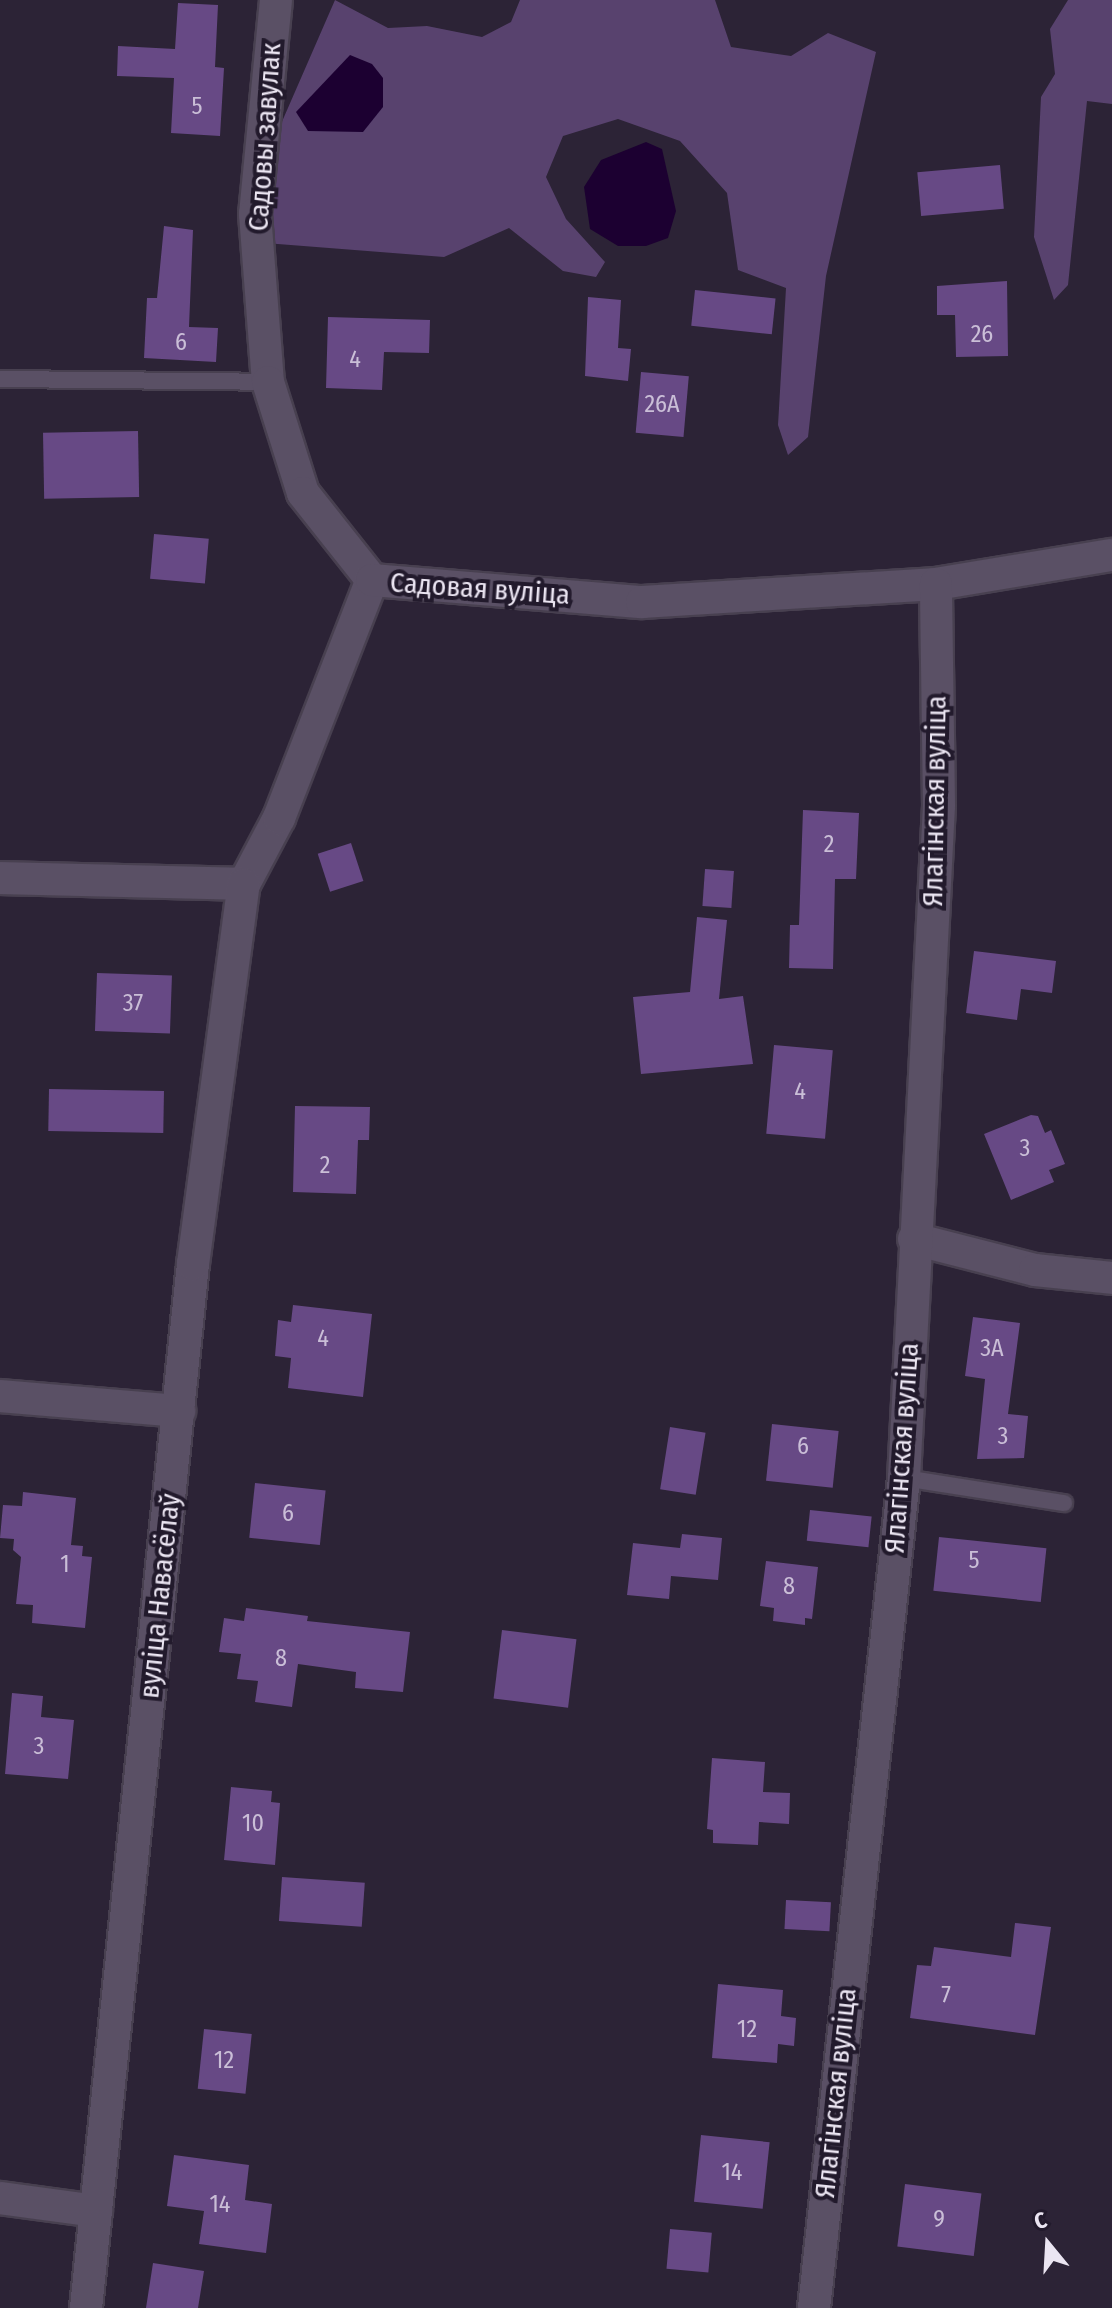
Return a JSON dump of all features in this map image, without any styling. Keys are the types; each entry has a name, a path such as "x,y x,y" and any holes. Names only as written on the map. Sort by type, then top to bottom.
{"street":[{"name":"Садовы завулак","path":"276,0 255,214 268,382 303,493 372,580"},
{"name":"Садовая вуліца","path":"244,884 279,818 372,580 642,602 936,584 1112,555"},
{"name":"Ялагінская вуліца","path":"814,2308 904,1478 914,1239 939,806 936,584"},
{"path":"0,878 244,884"},
{"name":"вуліца Навасёлаў","path":"86,2308 193,1264 244,884"},
{"path":"914,1239 1035,1270 1112,1278"},
{"path":"0,1396 179,1411"},
{"path":"0,2198 96,2211"}],"lane":[{"path":"0,379 268,382"},
{"path":"904,1478 1064,1503"}],"shaded area":[{"path":"335,0 388,28 427,26 482,37 511,22 520,0 715,0 731,47 791,56 828,33 876,52 826,276 808,437 788,455 778,425 786,288 738,270 727,193 680,141 618,119 563,136 546,177 566,219 605,262 596,277 563,271 509,228 444,257 265,243 267,156"},
{"path":"1068,0 1112,0 1112,104 1087,101 1068,285 1054,300 1034,237 1041,97 1055,74 1050,29"},
{"path":"350,55 372,64 383,78 383,107 363,132 308,131 296,112"},
{"path":"646,142 662,149 676,211 668,238 646,246 618,246 590,229 584,187 601,160"}],"building":[{"path":"178,3 218,5 215,67 224,68 220,136 171,133 174,78 117,76 118,46 175,49"},
{"path":"1000,165 1004,209 921,216 917,172"},
{"path":"164,226 193,230 189,327 218,328 216,362 144,358 147,298 157,298"},
{"path":"1007,281 1008,356 956,357 955,315 937,315 937,286"},
{"path":"695,290 776,298 772,334 691,326"},
{"path":"588,297 621,300 618,348 631,349 628,381 585,376"},
{"path":"328,317 430,320 429,353 384,352 382,390 326,388"},
{"path":"641,372 689,376 684,437 636,433"},
{"path":"138,431 139,497 44,499 43,433"},
{"path":"154,534 209,539 205,584 150,579"},
{"path":"803,810 859,813 856,879 835,879 833,969 789,968 790,925 799,925"},
{"path":"351,843 363,881 330,892 318,854"},
{"path":"705,869 734,871 731,908 702,906"},
{"path":"697,917 727,920 719,999 743,996 753,1064 641,1074 633,997 690,992"},
{"path":"974,951 1056,961 1052,993 1021,989 1017,1020 966,1013"},
{"path":"97,973 172,976 170,1034 95,1031"},
{"path":"774,1045 833,1050 825,1139 766,1134"},
{"path":"49,1089 164,1091 163,1133 48,1131"},
{"path":"295,1106 370,1107 369,1140 358,1140 356,1194 293,1192"},
{"path":"1031,1115 1038,1116 1045,1133 1051,1130 1065,1164 1049,1170 1054,1182 1011,1200 984,1134"},
{"path":"293,1305 372,1314 363,1397 288,1388 291,1358 275,1356 278,1320 291,1322"},
{"path":"973,1317 1020,1323 1008,1414 1028,1416 1024,1458 977,1459 985,1379 965,1376"},
{"path":"772,1424 839,1431 833,1488 766,1481"},
{"path":"670,1427 706,1433 696,1495 660,1489"},
{"path":"255,1483 326,1490 320,1545 249,1538"},
{"path":"23,1492 76,1498 71,1545 83,1546 82,1556 92,1557 85,1628 32,1623 33,1605 16,1604 21,1557 13,1550 14,1539 0,1538 3,1505 22,1506"},
{"path":"810,1510 872,1516 868,1547 807,1541"},
{"path":"682,1534 722,1538 718,1580 671,1576 669,1599 627,1595 633,1543 680,1548"},
{"path":"939,1537 1046,1548 1041,1602 933,1591"},
{"path":"766,1561 818,1567 812,1619 805,1618 805,1625 773,1621 774,1608 760,1606"},
{"path":"246,1608 308,1616 307,1621 410,1632 403,1692 355,1688 356,1672 298,1664 292,1707 255,1702 258,1681 237,1679 241,1654 219,1652 224,1618 244,1621"},
{"path":"502,1630 576,1639 568,1708 494,1698"},
{"path":"12,1693 43,1696 41,1717 74,1720 68,1779 5,1774"},
{"path":"712,1758 765,1762 763,1792 790,1793 789,1824 759,1822 758,1845 713,1843 713,1830 707,1829"},
{"path":"231,1787 272,1791 271,1802 280,1803 275,1865 224,1860"},
{"path":"282,1877 365,1883 362,1927 279,1921"},
{"path":"786,1900 831,1902 829,1931 784,1929"},
{"path":"1015,1923 1051,1927 1035,2035 910,2018 917,1965 931,1966 934,1947 1011,1957"},
{"path":"718,1984 783,1990 781,2016 796,2018 794,2046 778,2044 777,2063 712,2058"},
{"path":"204,2029 252,2034 245,2094 198,2089"},
{"path":"701,2135 770,2142 763,2209 694,2202"},
{"path":"174,2155 249,2165 245,2200 272,2204 266,2253 199,2244 204,2211 167,2206"},
{"path":"905,2184 981,2193 974,2256 897,2247"},
{"path":"670,2229 712,2233 708,2273 667,2269"},
{"path":"153,2263 204,2271 198,2308 146,2308"}]}
